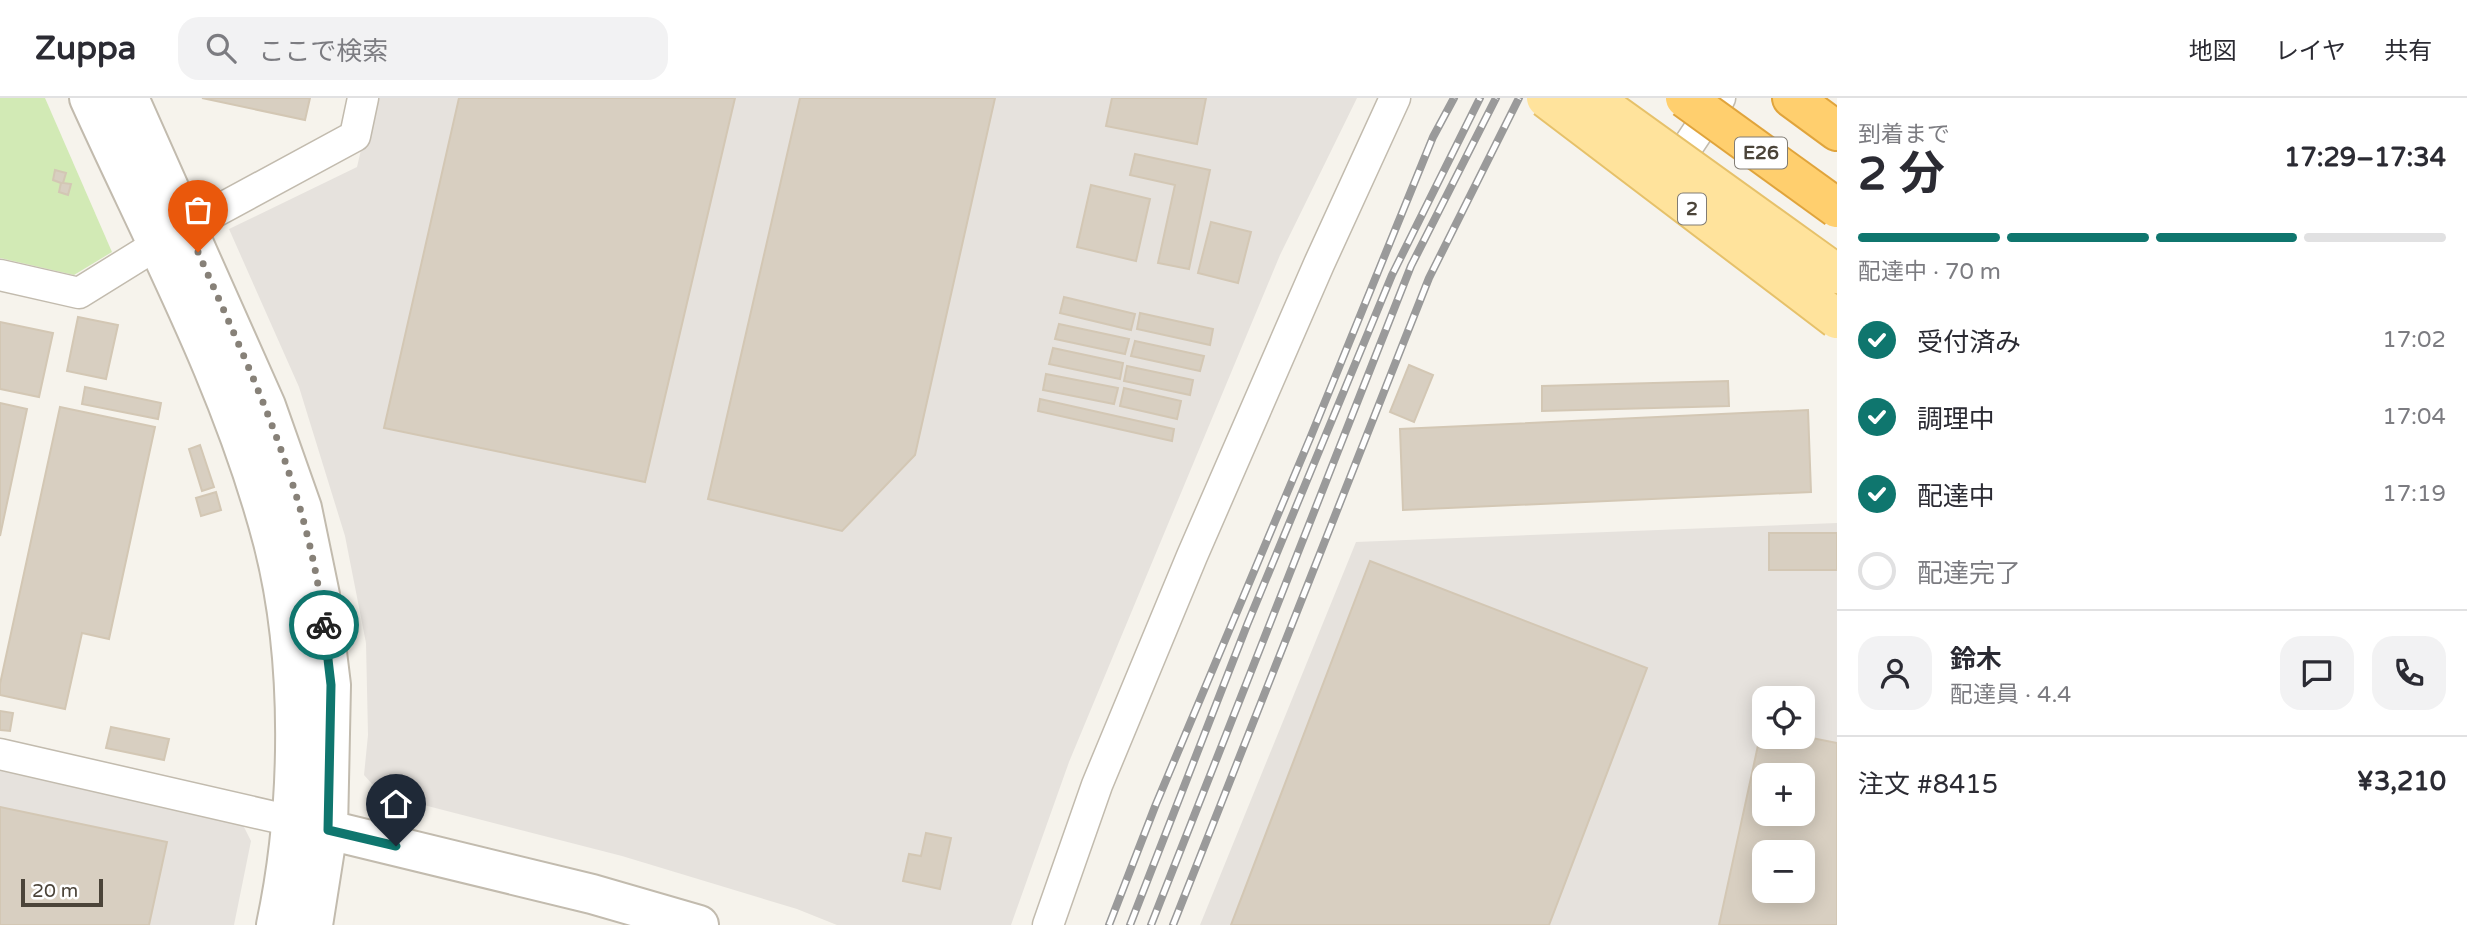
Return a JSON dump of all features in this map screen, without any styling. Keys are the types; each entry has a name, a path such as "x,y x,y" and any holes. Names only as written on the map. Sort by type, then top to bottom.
{"highway":[{"name":"E26","path":"1685,98 1837,208"},
{"path":"1791,98 1837,131"}],"main road":[{"name":"2","path":"1546,98 1837,319"},
{"name":"2","path":"1592,98 1837,274"}],"street":[{"path":"89,98 172,235"},
{"path":"129,98 274,545 289,631 295,733 310,826 313,925"},
{"path":"0,275 79,293 172,235 355,136 363,98"},
{"path":"1048,925 1097,785 1192,556 1313,277 1395,98"},
{"path":"1720,98 1653,199 1837,337"},
{"path":"0,754 592,894 699,925"},
{"path":"276,925 310,826"}],"shaded area":[{"path":"373,98 1357,98 1280,255 1069,762 1011,925 837,925 797,909 622,856 381,794 364,775 368,735 366,643 345,536 299,387 229,229 357,167"},
{"path":"1837,523 1837,925 1200,925 1356,542"},
{"path":"0,770 243,825 251,841 234,925 0,925"}],"green space":[{"path":"0,98 45,98 112,252 74,275 0,258"}],"building":[{"path":"202,98 310,98 305,120"},
{"path":"459,98 735,98 645,482 384,428"},
{"path":"800,98 995,98 915,455 842,531 708,499"},
{"path":"1112,98 1206,98 1197,144 1106,126"},
{"path":"1135,154 1210,170 1189,269 1158,263 1175,185 1130,175"},
{"path":"55,170 66,173 63,183 71,184 68,195 59,192 61,183 53,180"},
{"path":"1091,185 1150,199 1136,261 1077,247"},
{"path":"1211,222 1251,232 1238,283 1198,273"},
{"path":"1064,297 1135,314 1131,330 1060,313"},
{"path":"1140,313 1213,329 1210,345 1137,329"},
{"path":"78,317 118,325 106,379 67,371"},
{"path":"0,322 53,333 39,397 0,389"},
{"path":"1059,324 1129,339 1125,354 1055,339"},
{"path":"1135,341 1204,356 1200,371 1131,356"},
{"path":"1053,348 1123,363 1120,379 1049,364"},
{"path":"1409,365 1433,375 1414,422 1390,412"},
{"path":"1127,366 1193,380 1190,395 1124,381"},
{"path":"1046,374 1118,388 1114,404 1043,390"},
{"path":"1728,381 1729,406 1542,411 1542,386"},
{"path":"85,387 161,403 158,419 82,404"},
{"path":"1124,388 1181,401 1177,419 1120,406"},
{"path":"1040,399 1174,429 1172,441 1038,411"},
{"path":"0,403 27,409 0,536"},
{"path":"60,407 155,427 109,639 82,633 65,709 0,695 0,684"},
{"path":"1808,410 1811,492 1403,510 1400,429"},
{"path":"200,445 214,487 202,491 189,449"},
{"path":"216,492 221,510 201,516 196,498"},
{"path":"1769,533 1837,533 1837,570 1769,570"},
{"path":"1370,561 1647,668 1549,925 1231,925"},
{"path":"0,711 13,713 10,731 0,730"},
{"path":"111,727 169,739 164,760 106,748"},
{"path":"1815,739 1837,743 1837,925 1719,925 1752,773 1752,826 1815,826 1815,763 1754,763 1757,749 1815,749"},
{"path":"0,807 167,842 149,925 0,925"},
{"path":"926,833 951,838 940,889 903,881 909,854 921,856"}],"railway":[{"path":"1109,925 1156,804 1433,137 1454,98"},
{"path":"1130,925 1247,625 1392,275 1480,98"},
{"path":"1151,925 1411,266 1496,98"},
{"path":"1173,925 1429,278 1519,98"}],"way so far":[{"path":"198,252 266,406 302,508 324,625"}],"route":[{"path":"324,625 331,685 328,830 396,846"}]}
